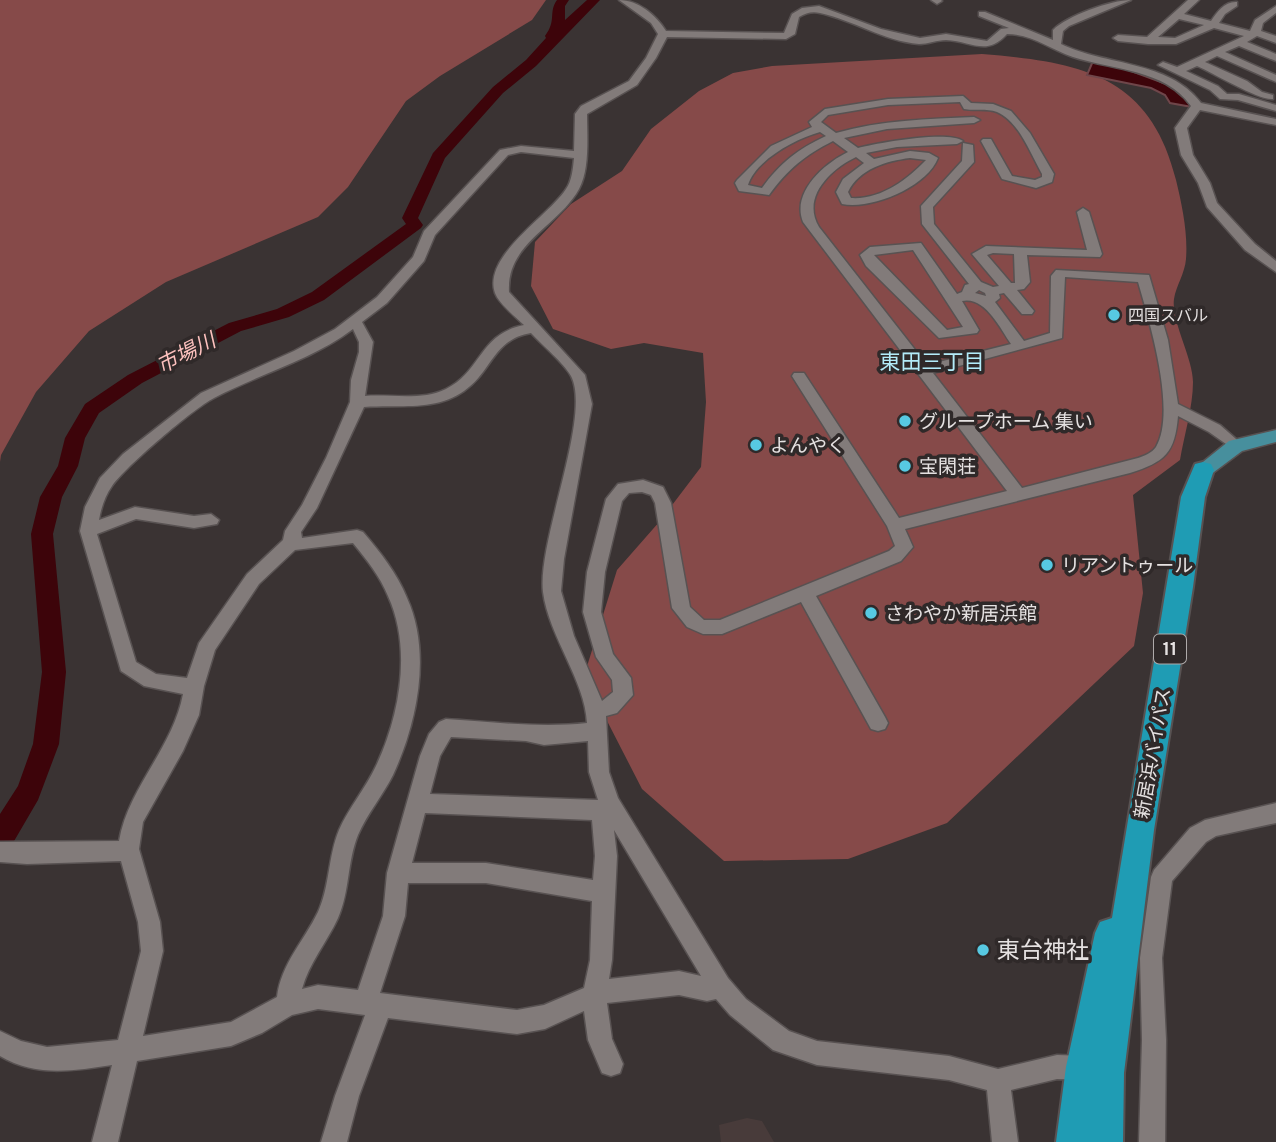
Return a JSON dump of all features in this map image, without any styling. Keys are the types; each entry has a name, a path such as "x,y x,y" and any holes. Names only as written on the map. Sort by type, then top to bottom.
{"highway":[{"name":"新居浜バイパス","path":"1074,1142 1095,1070 1181,587 1193,497 1203,470"},
{"name":"新居浜バイパス","path":"1095,1070 1105,1142"}],"main road":[{"path":"1203,470 1236,446 1276,436"}],"street":[{"path":"624,0 639,6 655,21 663,34"},
{"path":"1055,44 1058,42 1058,30 1066,24 1126,0"},
{"path":"1148,41 1194,0"},
{"path":"1222,0 1237,2"},
{"path":"1118,38 1176,41 1213,25 1222,12 1237,2"},
{"path":"663,34 684,32 786,36 790,34 795,16 823,5 878,31 920,41 947,33 988,44 994,42 1004,31 1023,31"},
{"path":"1178,71 1254,33 1258,22 1276,9"},
{"path":"982,14 1077,56 1111,62 1160,79 1187,91 1197,106 1276,122"},
{"path":"1178,16 1276,40"},
{"path":"611,1064 600,1040 594,995 601,960 606,856 605,807 599,772 596,710 565,636 552,591 555,559 584,404 578,375 502,293 499,282 503,268 520,246 573,190 579,177 581,114 585,108 633,83 651,58 663,34"},
{"path":"1238,42 1276,58"},
{"path":"1216,52 1276,79"},
{"path":"1197,62 1243,83 1258,94 1276,99"},
{"path":"1163,65 1214,88 1224,97 1239,97 1276,108"},
{"path":"872,163 847,182 842,192 846,201 879,198 896,192 931,162 932,158 928,155 908,155 872,163 815,122 825,112 860,105 963,99 1008,179 1036,184 1048,179 1048,174 1028,142 1006,112 982,106 968,107"},
{"path":"1197,106 1181,128 1190,163 1204,183 1211,204 1250,247 1276,268"},
{"path":"820,128 792,138 766,154 741,183 743,188 765,192 774,175 786,162 806,149 834,137 874,127 974,120"},
{"path":"987,141 889,145 858,153 829,169 815,183 808,200 807,217 821,239 1019,495"},
{"path":"965,143 968,162 927,206 928,224 1020,346"},
{"path":"194,686 162,685 142,678 128,666 88,531 93,507 106,482 129,458 206,396 299,354 355,321 406,276 419,258 429,234 504,152 521,149 578,155"},
{"path":"1027,311 981,293 916,246 870,251 867,255 871,263 944,335 972,330 981,293 979,254 991,249 1096,254 1083,212"},
{"path":"981,293 1023,282 1020,251"},
{"path":"895,525 1130,467 1151,459 1163,450 1172,407 1165,356 1144,278 1061,273 1058,276 1057,335 923,371"},
{"path":"106,1142 152,951 149,922 128,849 133,820 176,745 189,715 194,686 206,648 253,579 291,543 293,531 309,508 358,402 355,388 367,354 367,338 355,321"},
{"path":"358,402 408,401 450,393 479,368 502,337 533,328"},
{"path":"596,710 610,707 623,695 621,678 605,657 592,612 596,572 614,499 624,488 643,485 657,491 663,503 681,608 690,622 708,629 722,626 895,556 904,547 895,525 799,376"},
{"path":"1172,407 1195,417 1227,437 1236,446"},
{"path":"88,531 135,513 194,522 211,520"},
{"path":"288,1004 289,985 295,969 329,915 335,894 340,853 357,814 374,791 403,722 410,668 401,605 376,558 357,536 302,544 291,543"},
{"path":"805,593 878,723"},
{"path":"334,1142 373,1004 394,916 398,873 436,740 446,728 526,732 544,736 598,732"},
{"path":"419,803 605,807"},
{"path":"605,807 720,986 738,1007 782,1041 817,1053 949,1068 998,1082 1057,1067 1095,1070"},
{"path":"1152,1142 1154,1040 1151,958 1163,877 1198,835 1212,827 1276,813"},
{"path":"4,853 117,852 128,849"},
{"path":"398,873 486,873 604,892"},
{"path":"0,1043 15,1053 42,1059 77,1060 231,1034 254,1026 288,1004 318,997 517,1022 545,1017 612,990 679,983 707,989 720,986"},
{"path":"998,1082 1005,1142"}],"shaded area":[{"path":"0,0 546,0 532,20 440,76 406,101 348,187 318,217 166,282 89,331 36,392 1,455 0,462"},
{"path":"982,54 1050,62 1079,69 1106,80 1129,96 1148,117 1164,144 1176,180 1184,219 1186,249 1174,308 1190,362 1193,392 1180,460 1133,495 1143,593 1134,646 947,823 848,859 724,861 642,789 584,676 617,570 660,521 701,467 706,402 703,353 644,343 611,349 553,329 531,286 535,242 571,204 622,171 651,129 699,91 733,73 772,66"},
{"path":"1093,61 1115,65 1177,88 1192,107 1170,103 1165,95 1151,88 1087,75"},
{"path":"747,1118 762,1121 774,1142 721,1142 719,1125"}],"waterway":[{"path":"551,36 559,27 559,6 563,0"},
{"name":"市場川","path":"0,839 29,791 46,744 54,672 42,534 51,497 68,466 75,438 92,409 135,379 235,327 283,313 318,296 415,225 410,218 438,156 498,90 531,63 541,50 594,0"}],"place":[{"name":"四国スバル","path":"1114,315"},
{"name":"グループホーム 集い","path":"905,421"},
{"name":"よんやく","path":"756,445"},
{"name":"宝閑荘","path":"905,466"},
{"name":"リアントゥール","path":"1047,565"},
{"name":"さわやか新居浜館","path":"871,613"},
{"name":"東台神社","path":"983,950"}],"district":[{"name":"東田三丁目","path":"932,362"}]}
